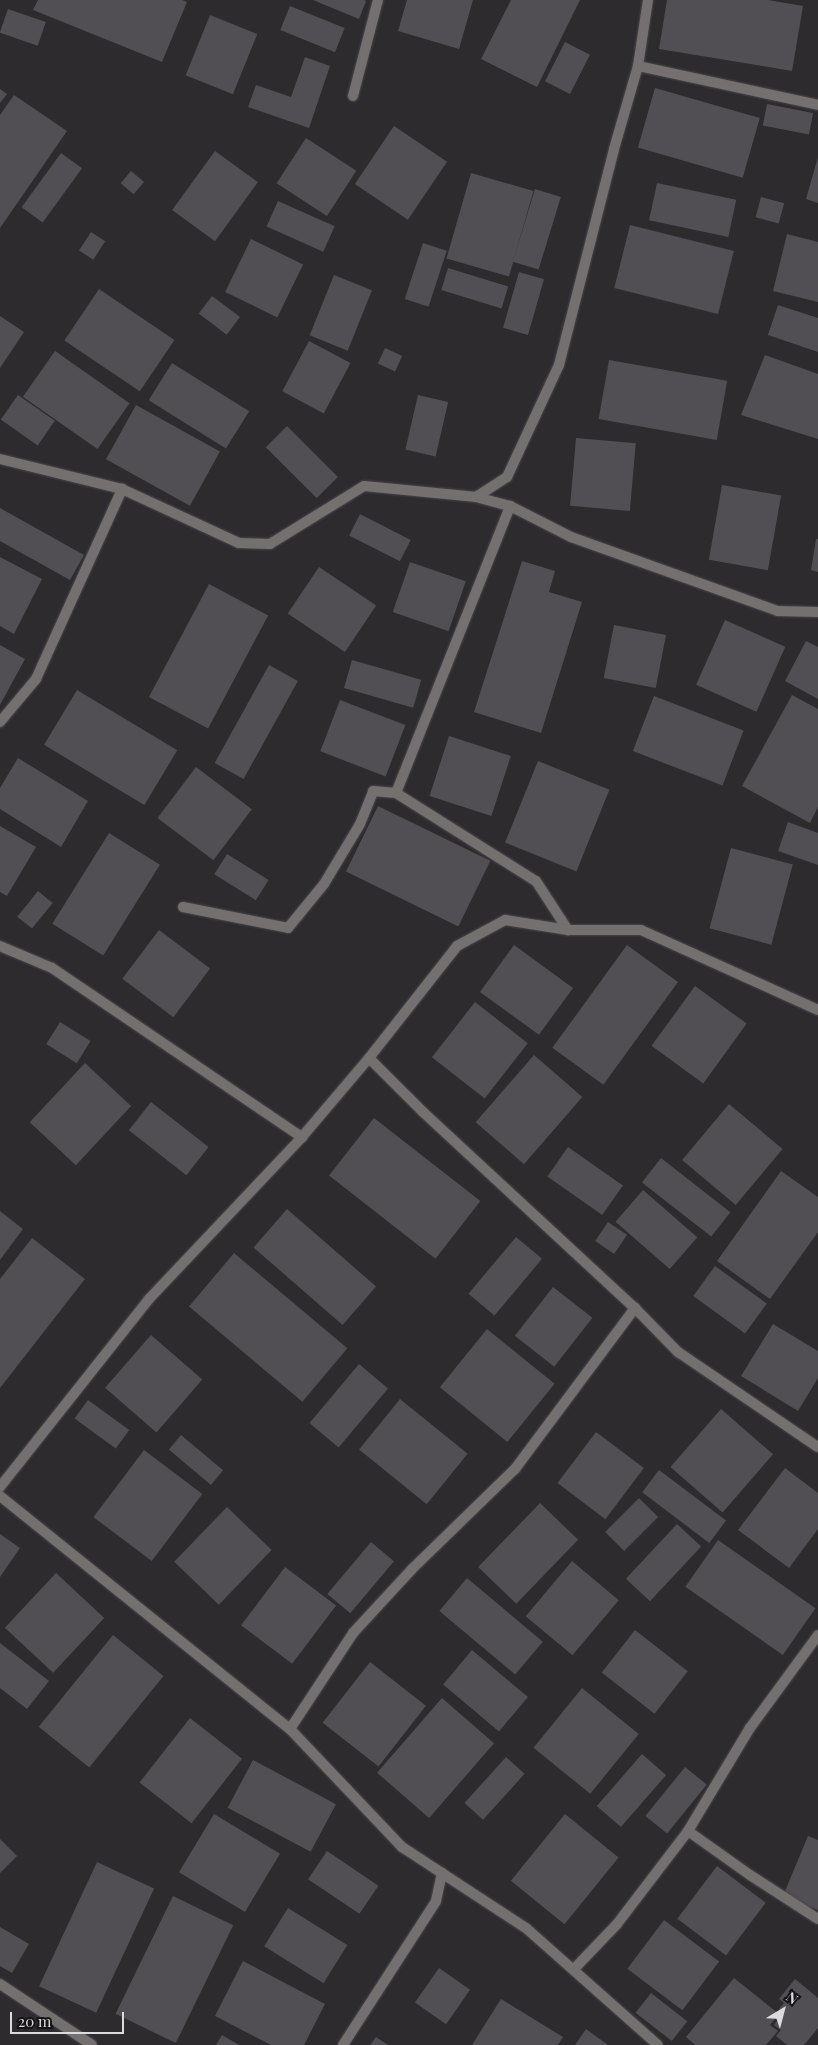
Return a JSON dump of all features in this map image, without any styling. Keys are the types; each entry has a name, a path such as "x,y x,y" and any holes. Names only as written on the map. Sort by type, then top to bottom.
{"street":[{"path":"352,96 378,0"},
{"path":"476,496 507,477 559,365 614,149 638,66 648,0"},
{"path":"638,66 818,105"},
{"path":"0,459 122,489 239,543 270,544 364,486 476,496 510,506 571,537 778,610 818,612"},
{"path":"0,722 36,679 122,489"},
{"path":"396,793 510,506"},
{"path":"183,907 288,928 324,884 360,824 373,791 396,793 536,880 568,930"},
{"path":"0,1487 149,1299 302,1136 369,1058 457,946 505,920 568,930 641,930 818,1010"},
{"path":"0,946 52,968 302,1136"},
{"path":"369,1058 423,1112 636,1308 678,1352 818,1447"},
{"path":"290,1729 353,1633 412,1569 515,1469 636,1308"},
{"path":"0,1496 290,1729 402,1847 526,1928 658,2045"},
{"path":"574,1969 617,1924 688,1831 750,1728 818,1635"},
{"path":"688,1831 818,1920"},
{"path":"344,2045 436,1901 442,1873"},
{"path":"0,1984 92,2045"}],"building":[{"path":"38,0 182,0 187,2 162,62 33,10"},
{"path":"313,0 364,0 366,1 359,19"},
{"path":"407,0 473,0 459,49 398,31"},
{"path":"511,0 580,0 537,87 481,59"},
{"path":"667,0 768,0 803,6 792,71 659,49"},
{"path":"290,6 345,28 335,52 280,30"},
{"path":"8,9 46,22 38,46 0,33"},
{"path":"210,15 257,34 233,94 186,75"},
{"path":"565,42 590,55 570,94 545,81"},
{"path":"305,57 330,66 309,128 248,107 256,85 291,97"},
{"path":"655,88 760,118 743,178 638,148"},
{"path":"0,89 7,94 0,103"},
{"path":"14,95 67,131 0,228 0,115"},
{"path":"767,104 813,113 809,135 763,126"},
{"path":"394,126 447,162 408,220 355,184"},
{"path":"306,138 356,171 327,216 277,183"},
{"path":"215,151 258,182 215,241 172,210"},
{"path":"61,153 82,168 43,222 22,207"},
{"path":"818,157 818,203 806,199"},
{"path":"131,171 144,182 134,194 121,183"},
{"path":"471,173 533,191 509,276 446,259"},
{"path":"657,183 736,200 728,237 649,220"},
{"path":"535,189 561,197 539,270 513,262"},
{"path":"761,197 784,203 779,223 756,217"},
{"path":"278,201 335,226 323,252 267,227"},
{"path":"630,225 734,251 718,314 614,288"},
{"path":"91,232 105,241 93,260 79,250"},
{"path":"787,234 818,242 818,302 773,291"},
{"path":"251,239 303,264 277,317 225,292"},
{"path":"423,243 447,251 429,307 405,299"},
{"path":"448,268 508,286 502,308 441,290"},
{"path":"519,272 544,279 528,335 503,328"},
{"path":"334,275 372,290 348,351 310,335"},
{"path":"99,289 174,340 140,391 64,340"},
{"path":"212,296 240,317 227,335 199,314"},
{"path":"778,305 818,318 818,352 768,335"},
{"path":"0,316 24,332 0,368"},
{"path":"309,341 350,363 324,413 282,391"},
{"path":"385,348 402,356 395,371 378,363"},
{"path":"55,351 130,403 97,449 23,397"},
{"path":"765,355 818,374 818,439 741,415"},
{"path":"609,360 727,381 717,440 599,419"},
{"path":"172,363 249,411 226,449 149,400"},
{"path":"18,395 55,421 38,445 1,420"},
{"path":"418,395 448,402 436,457 405,450"},
{"path":"136,405 220,452 190,506 106,459"},
{"path":"287,426 338,477 317,498 266,447"},
{"path":"576,438 636,443 630,511 570,506"},
{"path":"722,485 781,495 768,570 709,560"},
{"path":"0,508 84,555 70,580 0,541"},
{"path":"360,514 411,540 400,561 349,535"},
{"path":"816,539 818,539 818,572 811,570"},
{"path":"0,557 42,579 14,634 0,626"},
{"path":"522,561 555,571 549,592 582,602 541,733 474,712"},
{"path":"410,562 466,581 449,631 393,612"},
{"path":"319,567 376,606 345,652 288,613"},
{"path":"209,584 268,615 208,728 149,697"},
{"path":"725,620 785,647 756,712 696,685"},
{"path":"614,625 666,635 656,688 604,678"},
{"path":"806,641 818,647 818,699 785,681"},
{"path":"0,645 25,659 0,705"},
{"path":"352,660 421,680 413,708 344,688"},
{"path":"269,665 298,681 244,779 215,763"},
{"path":"77,690 177,750 144,805 44,745"},
{"path":"792,695 818,709 818,807 810,823 742,786"},
{"path":"654,696 744,730 722,785 633,751"},
{"path":"340,700 405,725 386,776 320,751"},
{"path":"449,736 511,756 491,816 430,796"},
{"path":"18,758 88,801 61,847 0,809 0,788"},
{"path":"538,761 609,790 576,871 505,843"},
{"path":"196,767 252,809 213,860 157,818"},
{"path":"378,806 490,861 458,926 346,872"},
{"path":"788,822 818,833 818,865 778,851"},
{"path":"0,826 36,847 7,896 0,892"},
{"path":"109,833 160,865 103,956 52,924"},
{"path":"731,848 793,865 771,945 710,928"},
{"path":"227,854 269,880 256,900 214,874"},
{"path":"38,891 53,903 32,929 17,917"},
{"path":"159,930 210,969 173,1017 122,979"},
{"path":"514,945 573,988 539,1035 480,992"},
{"path":"627,945 678,982 603,1085 552,1048"},
{"path":"695,986 747,1024 703,1083 652,1046"},
{"path":"475,1002 528,1043 485,1098 432,1057"},
{"path":"60,1022 91,1041 77,1063 46,1044"},
{"path":"534,1055 582,1097 524,1164 476,1122"},
{"path":"85,1063 131,1106 76,1165 30,1122"},
{"path":"151,1102 209,1147 186,1175 129,1130"},
{"path":"729,1104 783,1149 736,1205 682,1160"},
{"path":"374,1118 480,1201 435,1259 329,1176"},
{"path":"568,1147 623,1185 602,1215 547,1176"},
{"path":"661,1158 730,1212 711,1237 642,1182"},
{"path":"781,1171 818,1197 818,1232 770,1299 717,1261"},
{"path":"643,1190 697,1237 670,1269 615,1222"},
{"path":"287,1209 376,1286 343,1325 254,1247"},
{"path":"0,1211 23,1229 0,1260"},
{"path":"608,1222 627,1235 614,1254 595,1241"},
{"path":"516,1237 542,1259 494,1316 468,1294"},
{"path":"32,1238 85,1279 0,1388 0,1279"},
{"path":"234,1253 347,1348 302,1402 189,1307"},
{"path":"715,1266 767,1304 745,1334 693,1296"},
{"path":"553,1287 592,1318 554,1367 515,1336"},
{"path":"773,1324 818,1351 818,1378 798,1411 741,1376"},
{"path":"487,1329 555,1384 507,1442 440,1387"},
{"path":"151,1335 202,1380 156,1432 105,1388"},
{"path":"359,1364 388,1388 339,1447 310,1423"},
{"path":"400,1399 468,1454 427,1504 359,1450"},
{"path":"88,1400 129,1430 116,1449 74,1419"},
{"path":"721,1409 773,1454 723,1512 670,1467"},
{"path":"596,1432 644,1468 605,1519 557,1483"},
{"path":"181,1435 223,1470 211,1485 169,1450"},
{"path":"144,1450 202,1494 152,1561 93,1517"},
{"path":"785,1468 818,1493 818,1529 789,1568 738,1530"},
{"path":"659,1470 726,1521 709,1543 642,1492"},
{"path":"639,1498 658,1517 624,1551 605,1532"},
{"path":"540,1503 578,1540 516,1604 478,1567"},
{"path":"227,1507 272,1550 219,1605 174,1562"},
{"path":"677,1524 701,1547 650,1601 626,1579"},
{"path":"0,1534 20,1548 0,1577"},
{"path":"718,1540 815,1608 783,1655 685,1587"},
{"path":"371,1542 394,1561 350,1613 327,1594"},
{"path":"572,1561 619,1600 572,1655 526,1616"},
{"path":"285,1567 336,1606 292,1664 241,1625"},
{"path":"56,1573 104,1618 53,1673 5,1628"},
{"path":"467,1578 543,1642 515,1675 439,1611"},
{"path":"635,1630 688,1671 655,1714 602,1673"},
{"path":"113,1635 164,1676 89,1768 39,1727"},
{"path":"0,1643 49,1681 27,1709 0,1688"},
{"path":"472,1650 528,1697 499,1731 443,1684"},
{"path":"370,1662 426,1706 379,1766 323,1723"},
{"path":"582,1688 639,1734 590,1794 534,1748"},
{"path":"442,1698 494,1743 429,1818 377,1773"},
{"path":"190,1718 242,1759 192,1823 140,1783"},
{"path":"642,1754 666,1775 621,1827 597,1806"},
{"path":"506,1757 525,1774 483,1820 465,1803"},
{"path":"253,1760 336,1804 311,1852 228,1808"},
{"path":"685,1767 707,1785 667,1834 645,1816"},
{"path":"214,1814 280,1854 245,1912 179,1872"},
{"path":"565,1814 619,1857 565,1924 511,1881"},
{"path":"808,1836 818,1840 818,1910 783,1896"},
{"path":"0,1839 17,1856 0,1873"},
{"path":"327,1851 378,1886 359,1914 308,1879"},
{"path":"97,1862 154,1889 96,2013 39,1986"},
{"path":"717,1866 766,1903 726,1955 677,1919"},
{"path":"173,1896 233,1925 176,2043 116,2014"},
{"path":"288,1908 347,1945 324,1983 264,1946"},
{"path":"664,1920 719,1962 682,2010 627,1969"},
{"path":"0,1927 29,1944 12,1973 0,1966"},
{"path":"243,1961 325,2004 304,2045 271,2045 215,2016"},
{"path":"439,1968 470,1990 446,2024 415,2002"},
{"path":"734,1978 779,2014 770,2025 778,2031 766,2045 695,2045 686,2037"},
{"path":"795,1979 818,1998 818,2028 804,2045 787,2045 776,2036 781,2030 774,2025 783,2013 779,2009 784,2003 779,1999"},
{"path":"651,1993 687,2021 672,2041 636,2013"},
{"path":"501,1999 563,2037 558,2045 472,2045"},
{"path":"586,2029 608,2045 575,2045"},
{"path":"222,2035 239,2045 216,2045"},
{"path":"376,2037 388,2045 370,2045"}]}
